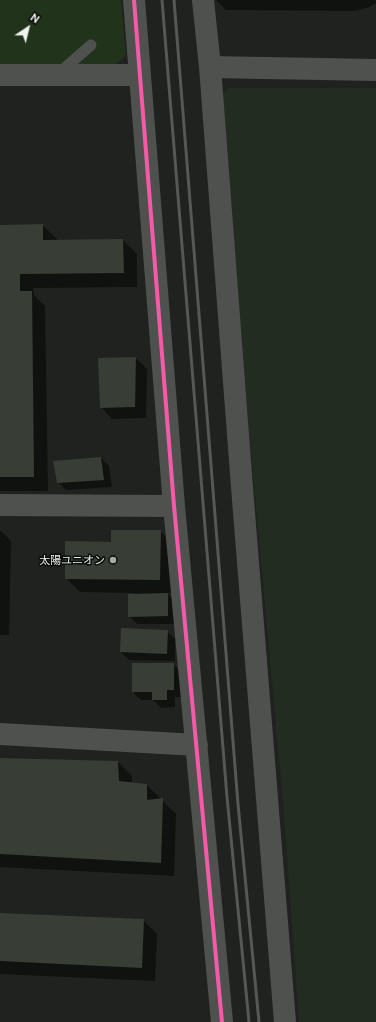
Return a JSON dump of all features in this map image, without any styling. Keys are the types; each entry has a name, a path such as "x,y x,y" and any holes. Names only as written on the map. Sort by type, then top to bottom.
{"street":[{"path":"134,0 174,506 222,1022"},
{"path":"203,0 210,68 285,1022"},
{"path":"210,68 376,70"},
{"path":"0,75 140,75"},
{"path":"0,506 174,506"},
{"path":"0,734 197,745"}],"lane":[{"path":"57,74 91,45"}],"shaded area":[{"path":"228,88 376,88 376,1022 299,1022 284,814 249,431 222,95"}],"green space":[{"path":"0,0 121,0 126,55 117,64 0,64"}],"building":[{"path":"43,224 43,240 123,239 124,273 20,274 20,291 32,291 34,477 0,477 0,225"},
{"path":"136,357 135,407 100,408 98,358"},
{"path":"101,457 104,480 57,483 53,461"},
{"name":"太陽ユニオン","path":"111,530 161,530 160,580 65,579 65,541 111,542"},
{"path":"168,593 168,616 128,617 128,594"},
{"path":"121,628 168,630 167,654 120,652"},
{"path":"132,663 174,663 174,690 167,690 167,700 152,700 152,692 132,692"},
{"path":"0,758 118,761 119,781 147,784 147,800 163,798 161,863 0,854"},
{"path":"0,913 144,919 142,968 0,961"}],"railway":[{"path":"162,0 227,797 249,1022"},
{"path":"174,0 238,804 259,1022"}],"cycle path":[{"path":"134,0 174,506 222,1022"}],"place":[{"name":"太陽ユニオン","path":"113,560"}]}
